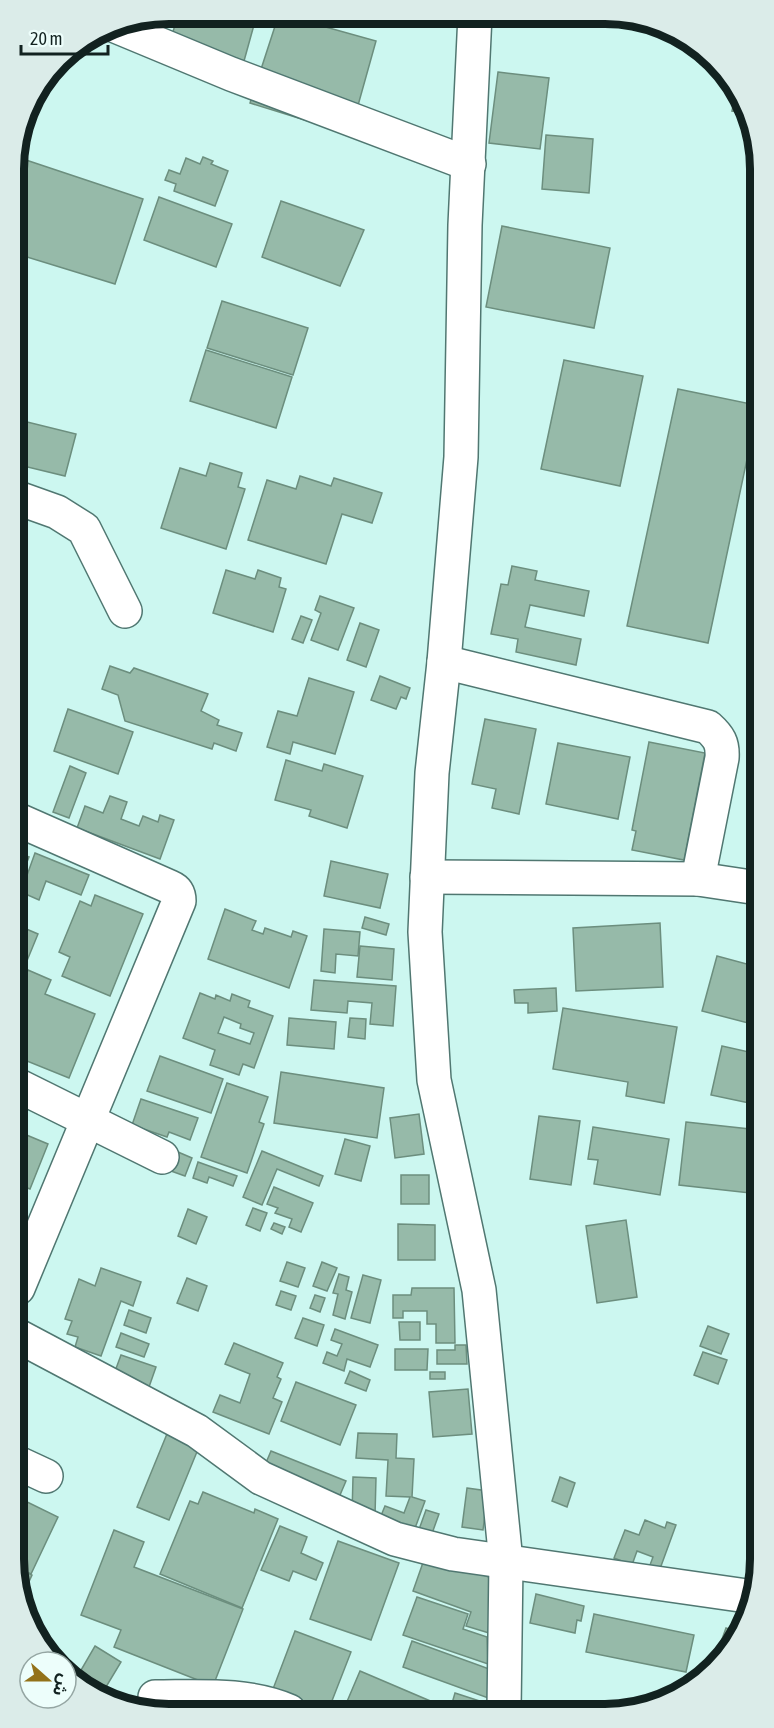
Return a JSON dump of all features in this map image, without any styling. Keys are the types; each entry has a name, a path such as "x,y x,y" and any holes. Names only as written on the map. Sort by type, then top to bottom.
{"street":[{"path":"475,24 465,225 460,457 444,662 432,773 425,932 434,1080 479,1290 506,1562 504,1704"},
{"path":"127,31 231,74 469,164"},
{"path":"24,499 57,512 84,529 125,611"},
{"path":"444,662 708,728 716,734 723,744 722,758 698,879"},
{"path":"24,823 170,887 176,890 179,896 177,909 24,1274"},
{"path":"427,878 698,879 750,887"},
{"path":"24,1088 162,1157"},
{"path":"24,1339 197,1431 261,1478 395,1539 453,1554 745,1596"},
{"path":"155,1697 225,1697 266,1704"}],"building":[{"path":"175,24 254,24 244,61 171,39"},
{"path":"276,24 315,24 376,41 350,134 250,103"},
{"path":"498,72 549,78 540,149 489,143"},
{"path":"734,103 738,112 732,111"},
{"path":"546,135 593,139 589,193 542,189"},
{"path":"203,157 213,161 211,164 228,171 215,206 174,191 176,184 165,180 169,170 180,174 186,158 200,164"},
{"path":"24,159 143,199 115,284 24,256"},
{"path":"159,197 232,224 216,267 144,240"},
{"path":"281,201 364,230 340,286 262,257"},
{"path":"502,226 610,248 594,328 486,307"},
{"path":"222,301 308,328 293,375 207,348"},
{"path":"206,350 292,377 276,428 190,401"},
{"path":"564,360 643,376 620,486 541,469"},
{"path":"678,389 750,404 750,445 708,643 627,626"},
{"path":"24,421 76,434 65,476 24,466"},
{"path":"210,463 242,473 238,487 245,489 226,549 161,528 180,468 206,476"},
{"path":"300,476 331,486 334,478 382,493 372,523 342,514 326,564 248,540 267,480 296,489"},
{"path":"512,566 537,571 535,580 589,591 584,616 530,605 525,627 581,639 576,665 516,652 518,639 491,634 501,584 508,585"},
{"path":"226,570 255,579 258,570 281,578 279,587 286,589 273,632 213,613"},
{"path":"320,596 354,608 338,650 311,640 321,613 315,610"},
{"path":"301,616 312,620 303,643 292,639"},
{"path":"360,623 379,630 366,667 347,660"},
{"path":"110,666 130,673 134,668 208,694 201,711 219,720 217,725 242,733 236,751 214,743 212,749 125,721 118,695 102,689"},
{"path":"380,676 410,688 406,699 401,697 396,709 371,700"},
{"path":"309,678 354,692 335,754 293,742 290,754 267,747 278,711 297,716"},
{"path":"68,709 133,732 118,774 54,751"},
{"path":"485,719 536,729 519,814 492,808 496,789 472,784"},
{"path":"649,742 705,753 684,860 632,850 636,831 632,830"},
{"path":"558,743 630,757 618,819 546,804"},
{"path":"286,760 322,771 324,764 363,776 347,828 309,816 311,810 275,800"},
{"path":"70,766 86,773 69,818 53,812"},
{"path":"110,796 127,802 121,819 139,826 143,816 158,822 160,815 174,820 160,859 77,828 85,806 103,813"},
{"path":"35,853 89,875 81,895 46,881 39,900 24,893 24,884"},
{"path":"24,855 29,857 24,870"},
{"path":"331,861 388,874 380,908 324,896"},
{"path":"95,895 143,914 110,996 62,976 70,957 59,952 80,901 91,906"},
{"path":"225,909 256,921 252,930 263,934 265,928 291,937 293,931 307,936 289,988 208,959"},
{"path":"365,917 389,924 386,935 362,928"},
{"path":"660,923 663,987 576,991 573,928"},
{"path":"24,928 38,934 24,968"},
{"path":"324,929 360,932 358,956 336,954 335,973 321,971"},
{"path":"360,946 394,949 392,980 357,977"},
{"path":"717,956 750,965 750,1023 702,1011"},
{"path":"28,970 51,980 45,994 95,1014 69,1078 24,1060 24,980"},
{"path":"314,980 396,986 393,1026 370,1024 372,1003 348,1001 347,1013 311,1010"},
{"path":"556,988 557,1011 528,1013 528,1003 515,1003 514,990"},
{"path":"200,993 215,999 216,995 230,1001 232,994 250,1001 248,1007 273,1016 254,1068 243,1064 239,1075 210,1065 215,1050 183,1038","holes":["224,1017 241,1024 240,1028 254,1033 250,1044 218,1033"]},
{"path":"563,1008 677,1027 664,1103 626,1096 628,1082 553,1069"},
{"path":"289,1018 336,1022 334,1049 287,1045"},
{"path":"350,1018 366,1019 365,1039 348,1037"},
{"path":"722,1046 750,1052 750,1103 711,1095"},
{"path":"160,1056 223,1079 211,1113 147,1091"},
{"path":"281,1072 384,1088 377,1138 274,1123"},
{"path":"227,1083 268,1097 259,1122 264,1124 247,1173 201,1157"},
{"path":"141,1099 198,1118 190,1140 169,1132 167,1137 132,1125"},
{"path":"419,1114 424,1154 395,1158 390,1118"},
{"path":"539,1116 580,1121 571,1185 530,1179"},
{"path":"686,1122 750,1129 750,1193 679,1185"},
{"path":"593,1127 669,1139 660,1195 594,1184 598,1160 588,1159"},
{"path":"24,1134 48,1144 30,1189 24,1187"},
{"path":"345,1139 370,1146 361,1181 335,1174"},
{"path":"262,1151 323,1176 319,1186 277,1169 262,1205 243,1197"},
{"path":"178,1152 192,1158 185,1176 171,1171"},
{"path":"198,1162 237,1176 233,1186 209,1177 207,1183 193,1178"},
{"path":"401,1175 429,1175 429,1204 401,1204"},
{"path":"274,1187 313,1203 301,1232 289,1227 292,1219 275,1213 278,1208 267,1204"},
{"path":"253,1208 267,1213 260,1231 246,1225"},
{"path":"188,1209 207,1217 196,1244 178,1236"},
{"path":"24,1217 35,1222 24,1249"},
{"path":"626,1220 637,1297 597,1303 586,1226"},
{"path":"274,1223 285,1227 282,1234 271,1229"},
{"path":"398,1224 435,1225 435,1260 398,1260"},
{"path":"287,1262 305,1268 298,1287 280,1281"},
{"path":"322,1262 337,1268 327,1291 313,1286"},
{"path":"101,1268 141,1282 133,1306 121,1301 101,1356 75,1347 78,1337 67,1334 72,1321 65,1319 79,1279 95,1286"},
{"path":"339,1274 349,1277 346,1290 352,1292 345,1319 333,1315 338,1294 333,1293"},
{"path":"363,1275 381,1280 370,1323 351,1318"},
{"path":"187,1278 207,1286 198,1311 177,1303"},
{"path":"412,1288 454,1288 455,1343 436,1343 436,1324 427,1324 427,1311 403,1311 403,1318 393,1318 393,1295 411,1295"},
{"path":"281,1291 296,1296 291,1310 276,1305"},
{"path":"315,1295 325,1298 320,1312 310,1308"},
{"path":"129,1310 151,1318 146,1333 124,1325"},
{"path":"303,1318 324,1325 317,1346 295,1338"},
{"path":"399,1322 420,1322 420,1340 400,1340"},
{"path":"708,1326 729,1334 721,1354 700,1346"},
{"path":"335,1329 378,1345 370,1367 347,1359 344,1371 323,1363 327,1352 337,1356 342,1344 331,1340"},
{"path":"121,1333 149,1344 144,1357 116,1347"},
{"path":"234,1343 283,1363 277,1377 281,1379 273,1398 282,1402 269,1434 213,1412 220,1395 240,1403 250,1374 225,1364"},
{"path":"455,1345 466,1345 467,1364 437,1364 437,1350 455,1350"},
{"path":"395,1349 428,1349 427,1370 395,1370"},
{"path":"703,1352 727,1360 718,1384 694,1375"},
{"path":"121,1355 156,1367 149,1387 114,1374"},
{"path":"350,1371 370,1380 366,1391 345,1383"},
{"path":"430,1372 445,1372 445,1379 430,1379"},
{"path":"296,1382 356,1405 340,1445 281,1421"},
{"path":"468,1389 472,1434 433,1437 429,1392"},
{"path":"169,1429 201,1442 169,1520 137,1507"},
{"path":"358,1433 397,1434 396,1458 414,1459 412,1497 425,1501 414,1531 380,1518 385,1506 404,1513 410,1497 386,1496 388,1460 356,1458"},
{"path":"271,1451 346,1481 337,1502 262,1472"},
{"path":"353,1477 376,1478 375,1516 352,1515"},
{"path":"560,1477 575,1483 567,1507 552,1501"},
{"path":"467,1488 488,1491 483,1530 462,1527"},
{"path":"203,1492 254,1513 255,1509 278,1519 242,1608 160,1574 190,1501 198,1504"},
{"path":"24,1500 58,1517 31,1574 25,1571"},
{"path":"426,1510 439,1514 430,1539 417,1535"},
{"path":"645,1520 665,1528 667,1522 676,1525 657,1577 647,1573 653,1557 637,1551 632,1565 614,1558 625,1530 639,1535"},
{"path":"280,1526 307,1537 301,1553 323,1563 316,1580 293,1571 289,1581 261,1570"},
{"path":"114,1530 144,1542 134,1567 243,1609 213,1686 114,1647 121,1630 81,1615"},
{"path":"338,1541 399,1563 371,1640 310,1619"},
{"path":"426,1554 494,1579 489,1633 466,1626 471,1612 413,1591"},
{"path":"25,1572 32,1575 27,1586"},
{"path":"536,1594 584,1606 581,1621 577,1620 575,1633 530,1623"},
{"path":"417,1597 468,1614 463,1629 487,1637 488,1664 403,1635"},
{"path":"594,1614 694,1635 686,1672 586,1652"},
{"path":"726,1628 731,1630 726,1639 718,1649"},
{"path":"295,1631 351,1652 331,1704 310,1704 273,1689"},
{"path":"412,1641 492,1670 491,1699 403,1667"},
{"path":"95,1646 121,1662 105,1689 80,1673"},
{"path":"360,1671 437,1704 346,1704"},
{"path":"455,1693 489,1704 452,1704"}]}
